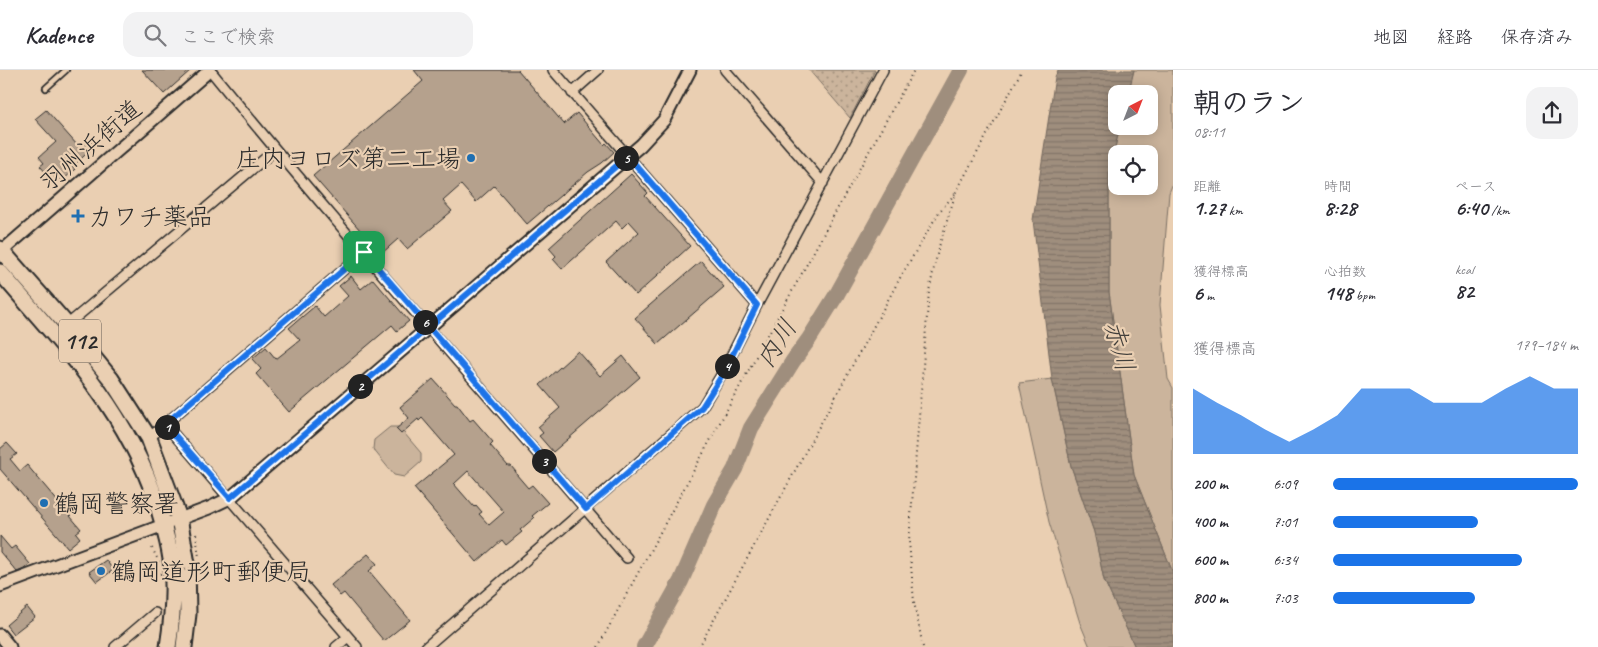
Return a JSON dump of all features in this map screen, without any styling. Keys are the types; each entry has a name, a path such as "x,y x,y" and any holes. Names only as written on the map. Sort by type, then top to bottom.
{"highway":[{"name":"112","path":"1,251 112,379 149,438 179,518 187,564 188,614 184,647"},
{"name":"112","path":"0,272 69,352 116,414 146,471 163,524 173,569 173,617 168,647"}],"street":[{"path":"210,70 275,150 627,558"},
{"name":"羽州浜街道","path":"1,251 210,70"},
{"path":"553,70 757,305"},
{"path":"572,93 598,70"},
{"path":"0,586 210,508 230,498 628,156 664,120 690,70"},
{"path":"725,70 823,183"},
{"path":"426,647 702,407 724,372 757,305 883,70"},
{"path":"68,326 275,150"},
{"path":"149,438 364,252"},
{"path":"165,424 357,647"},
{"path":"115,647 155,613"},
{"path":"0,635 10,647"},
{"path":"336,647 348,637"}],"lane":[{"path":"46,88 66,70"}],"path":[{"path":"598,647 642,563 718,429 914,70"},
{"path":"923,647 914,602 909,541 929,292 938,250 956,192 1022,70"},
{"path":"699,647 900,278 939,212 956,192"},
{"path":"196,534 199,559"},
{"path":"152,548 159,563"},
{"path":"160,569 160,574 200,567"}],"shaded area":[{"path":"809,70 875,70 850,118"},
{"path":"1058,70 1134,70 1130,85 1108,85 1108,135 1118,135 1116,145 1108,145 1109,292 1134,475 1173,573 1173,647 1135,647 1104,580 1094,532 1071,466 1052,379 1033,220 1055,77"},
{"path":"1134,70 1173,70 1173,183 1169,193 1160,305 1168,379 1173,388 1173,573 1134,475 1109,292 1109,195 1158,195 1158,145 1116,145 1118,135 1158,135 1158,85 1130,85"},
{"path":"1052,379 1071,466 1094,532 1104,580 1135,647 1090,647 1080,623 1049,522 1019,383"},
{"path":"390,427 399,427 421,453 421,462 404,477 394,475 373,449 374,440"}],"building":[{"path":"142,70 191,70 164,94"},
{"name":"庄内ヨロズ第二工場","path":"414,70 518,70 564,124 577,113 604,145 606,143 614,152 527,224 494,186 476,202 461,185 443,201 452,211 407,249 398,239 381,254 313,176 423,81"},
{"path":"46,110 78,146 88,138 95,146 73,166 75,169 60,183 50,172 48,175 40,166 44,163 39,157 56,142 35,119"},
{"path":"631,174 648,193 645,196 690,246 636,295 606,262 639,232 629,221 622,228 616,221 562,269 553,259 556,256 549,248"},
{"path":"701,261 724,287 658,344 635,318"},
{"path":"351,276 361,289 373,279 409,321 397,331 392,325 289,412 256,374 261,369 252,359 266,347 276,359 300,340 289,328 315,306 324,317 348,296 339,286"},
{"path":"578,351 600,376 623,356 640,377 553,452 539,436 543,433 538,427 560,408 540,385"},
{"path":"433,379 470,421 473,419 493,442 490,445 508,466 511,466 528,488 532,485 548,503 532,516 534,518 520,530 522,532 506,545 502,540 477,562 414,488 454,455 422,418 419,421 418,419 401,434 396,429 409,418 400,407","holes":["468,471 504,512 489,525 479,514 482,512 476,505 474,507 454,484"]},
{"name":"鶴岡警察署","path":"7,443 17,454 10,459 20,471 27,465 81,529 76,533 80,538 68,548 0,469 0,449"},
{"path":"0,536 11,549 15,546 30,564 17,572 0,552"},
{"path":"368,554 377,564 369,571 410,620 384,641 344,593 340,596 331,585"},
{"path":"106,560 113,570 97,582 89,572"},
{"path":"27,607 35,617 13,634 6,625"}],"waterway":[{"name":"内川","path":"644,647 681,581 714,505 735,469 751,428 837,294 961,70"}],"place":[{"name":"庄内ヨロズ第二工場","path":"471,158"},
{"name":"カワチ薬品","path":"78,216"},
{"name":"鶴岡警察署","path":"44,503"},
{"name":"鶴岡道形町郵便局","path":"101,571"}],"route":[{"path":"364,252 165,424 230,498 429,327 586,509 702,407 724,372 757,305 628,156 429,327 364,252"}],"water label":[{"name":"赤川","path":"1120,346"}]}
